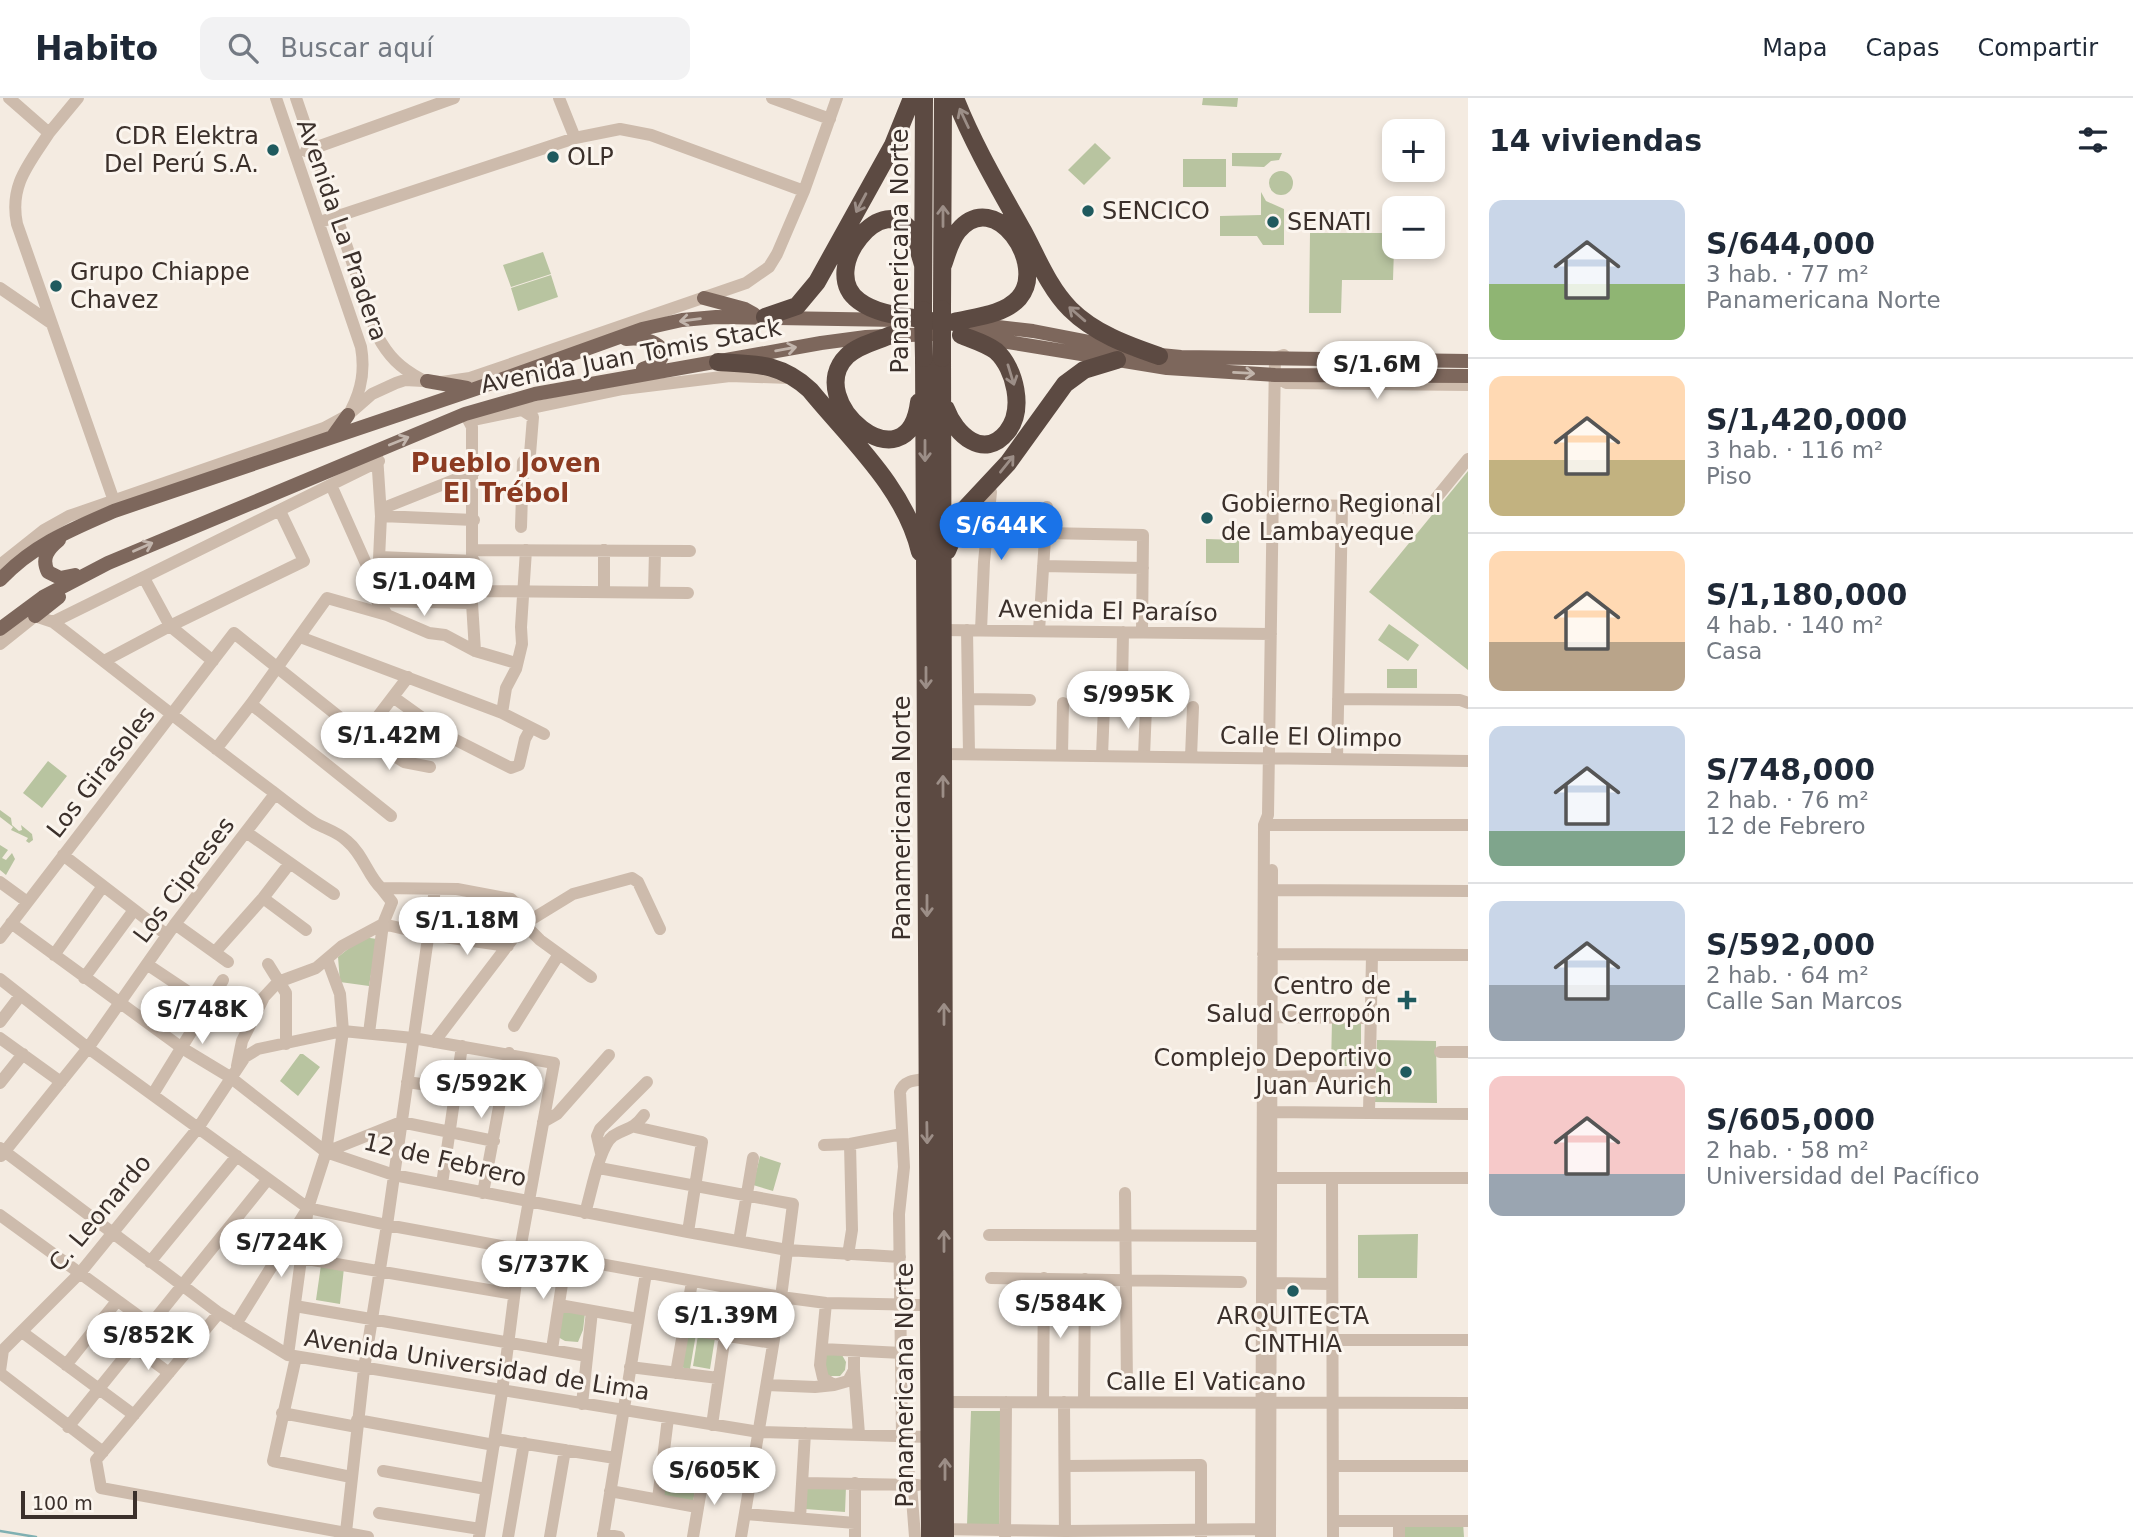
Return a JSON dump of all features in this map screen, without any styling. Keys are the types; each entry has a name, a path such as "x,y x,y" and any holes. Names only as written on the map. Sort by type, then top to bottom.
{"highway":[{"path":"762,317 797,306 817,282 893,145 912,98"},
{"name":"Panamericana Norte","path":"923,98 923,265 942,319"},
{"name":"Panamericana Norte","path":"930,1533 925,379 942,319 943,98"},
{"path":"955,98 989,168 1060,298 1097,330 1159,356"},
{"path":"923,265 913,234 906,226 891,219 882,220 867,228 854,246 846,267 847,287 852,295 868,307 942,319 999,310 1018,299 1027,283 1026,263 1015,239 1001,222 983,216 974,218 958,231 943,265"},
{"path":"942,319 985,344 1006,362 1014,386 1013,421 1008,431 1000,438 979,444 968,440 950,422 943,401"},
{"path":"891,335 858,348 848,355 837,372 837,396 853,422 878,439 889,441 905,435 915,419 925,379"},
{"name":"Panamericana Norte","path":"930,1533 945,1402 943,401 933,358"},
{"path":"943,560 965,509 1008,463 1065,384 1084,370 1117,360"},
{"path":"713,368 750,370 774,367 797,377 896,495 913,527 926,577"}],"main road":[{"path":"704,298 745,309 762,317"},
{"name":"Avenida Juan Tomis Stack","path":"0,580 30,552 71,530 163,493 475,389 593,345 642,329 682,320 716,317 942,319 1033,331 1159,356 1468,358"},
{"name":"Avenida Juan Tomis Stack","path":"0,629 44,597 104,565 377,456 507,400 615,378 669,370 713,368 821,343 891,335 942,319 1022,343 1149,367 1275,375 1468,376"},
{"path":"593,345 644,338 652,340 661,348 662,354 657,363 615,378"},
{"path":"427,381 455,388 475,389"},
{"path":"332,437 348,415"},
{"path":"71,530 46,553 45,566 48,572 53,577 67,577 104,565"},
{"path":"35,616 104,565"}],"street":[{"path":"9,98 49,133"},
{"path":"78,98 49,133 19,181 14,210 114,501"},
{"name":"Avenida La Pradera","path":"276,98 320,222 363,360 361,387 348,415"},
{"name":"Avenida La Pradera","path":"296,98 377,335 398,366 427,381"},
{"path":"295,154 454,98"},
{"path":"559,98 575,138"},
{"path":"772,98 830,119"},
{"name":"Avenida Juan Tomis Stack","path":"0,565 44,530 69,516 324,428 348,415 384,387 405,380 454,381 470,378 747,283 769,267 785,240 837,98"},
{"path":"320,222 575,138 620,129 651,135 804,191"},
{"path":"0,288 51,323"},
{"path":"927,1079 909,1082 902,1087 904,1178 900,1214 900,1257 902,1436 911,1485 930,1533 1266,1533 1262,1236 1267,1112 1275,358"},
{"name":"Avenida Juan Tomis Stack","path":"467,417 681,382 713,368"},
{"path":"669,370 681,382"},
{"name":"Avenida Juan Tomis Stack","path":"1275,375 1286,383 1468,385"},
{"path":"507,400 533,417 530,454 523,461 521,527"},
{"path":"467,417 472,427 474,472 475,650"},
{"path":"53,622 331,485 377,456 381,512 377,601"},
{"path":"1272,504 1428,508 1468,459"},
{"path":"381,512 474,472"},
{"path":"331,485 368,568 377,601 387,615"},
{"path":"981,630 991,492"},
{"path":"1337,759 1342,506"},
{"path":"1040,631 1047,507"},
{"path":"104,661 304,561 280,510"},
{"path":"381,512 474,520"},
{"path":"1045,533 1143,535 1142,632"},
{"path":"380,557 474,555 526,550 690,551"},
{"path":"502,713 503,699 522,644 526,550"},
{"path":"604,550 604,591"},
{"path":"654,592 655,551"},
{"path":"1043,566 1143,568"},
{"path":"145,578 170,626 213,662"},
{"path":"377,601 473,597 524,590 688,593"},
{"path":"216,749 327,598 387,615 429,633 445,635 475,650 516,663"},
{"path":"0,644 35,616 53,622 275,794 318,824 334,831 359,853 376,883 392,902 383,923 369,1033"},
{"name":"Avenida El Paraíso","path":"943,630 1271,634"},
{"path":"967,630 969,754"},
{"path":"1122,687 1123,632"},
{"name":"Los Girasoles","path":"0,937 234,633 278,667"},
{"path":"300,637 502,713 544,734"},
{"path":"278,667 363,736 404,762 430,767"},
{"path":"363,736 408,677"},
{"path":"393,697 446,735 508,767 519,765 525,739 531,728"},
{"path":"968,699 1030,700"},
{"path":"1338,699 1460,700 1468,703"},
{"path":"1062,755 1063,703"},
{"path":"251,704 391,816"},
{"path":"1102,756 1104,706"},
{"path":"1144,756 1146,707"},
{"path":"1191,757 1193,707"},
{"path":"398,758 446,735"},
{"name":"Calle El Olimpo","path":"943,754 1468,761"},
{"name":"Los Cipreses","path":"2,1152 88,1048 148,965 174,923 275,794"},
{"path":"1268,822 1468,825"},
{"path":"1266,1403 1272,1178 1267,1112 1272,1077 1272,1017 1267,954 1272,890 1268,822"},
{"path":"246,832 334,894"},
{"path":"63,855 167,935"},
{"path":"215,952 290,863"},
{"path":"434,1042 524,924 573,894 632,878 638,882 660,929"},
{"path":"0,881 26,901"},
{"path":"54,955 103,886"},
{"path":"382,888 457,889 511,899 522,909 524,924 540,940 591,977"},
{"path":"346,1532 363,1369 387,1225 435,889"},
{"path":"1272,890 1468,891"},
{"path":"262,898 306,930"},
{"path":"85,978 134,910"},
{"name":"12 de Febrero","path":"10,923 182,1048 233,1074 327,1152 394,1175 688,1232 787,1250 900,1257"},
{"path":"174,923 228,961"},
{"path":"233,1074 242,1041 264,997 278,982 316,968 342,946 383,923 430,935 508,946"},
{"path":"514,1026 559,954"},
{"path":"1267,954 1468,955"},
{"path":"1369,1113 1372,955"},
{"path":"327,959 340,994 343,1031 327,1152 308,1208 295,1306 292,1356 273,1461 351,1476"},
{"path":"268,964 286,993 286,1044"},
{"path":"148,965 208,1005"},
{"path":"0,979 88,1048 308,1208 780,1297 826,1303 929,1305"},
{"path":"153,1094 223,980"},
{"path":"0,1021 20,996"},
{"path":"1272,1017 1371,1018"},
{"path":"233,1074 245,1057 258,1049 343,1031 413,1038 554,1063 520,1250 502,1392 479,1533 379,1513"},
{"path":"0,1038 61,1082"},
{"path":"442,1184 463,1046"},
{"path":"1440,1052 1468,1052"},
{"path":"484,1193 509,1053"},
{"path":"0,1083 23,1054"},
{"path":"543,1122 557,1114 608,1055"},
{"name":"C. Leonardo","path":"0,1372 3,1350 80,1273 198,1128 233,1074"},
{"path":"1272,1077 1370,1074"},
{"path":"407,1082 456,1089"},
{"path":"601,1153 597,1136 600,1129 647,1082"},
{"path":"1267,1112 1468,1114"},
{"path":"585,1213 601,1153 611,1137 635,1127 644,1115"},
{"path":"327,1152 401,1122 494,1141"},
{"path":"635,1127 702,1142 688,1232"},
{"path":"824,1145 850,1144 902,1133"},
{"path":"848,1255 852,1230 850,1144"},
{"name":"Avenida Universidad de Lima","path":"2,1152 219,1313 292,1356 759,1432 930,1437"},
{"path":"150,1262 237,1156"},
{"path":"739,1241 753,1158"},
{"path":"598,1168 793,1204 767,1385 741,1537"},
{"path":"1272,1178 1468,1178"},
{"path":"1332,1178 1333,1537"},
{"path":"68,1427 268,1179"},
{"path":"1125,1194 1127,1386"},
{"path":"236,1324 308,1208"},
{"path":"0,1215 151,1325"},
{"path":"989,1235 1262,1236"},
{"path":"301,1258 513,1294"},
{"path":"552,1349 566,1258"},
{"path":"619,1537 603,1535 646,1273"},
{"path":"991,1278 1241,1282"},
{"path":"1043,1402 1044,1279"},
{"path":"1084,1402 1086,1279"},
{"path":"676,1373 692,1282"},
{"path":"1271,1283 1332,1284"},
{"path":"66,1366 117,1301"},
{"path":"826,1303 820,1371 823,1378 834,1385"},
{"path":"559,1305 638,1319"},
{"path":"295,1306 587,1356"},
{"path":"582,1405 592,1311"},
{"path":"219,1313 96,1460 101,1488 368,1537"},
{"path":"684,1329 773,1343"},
{"path":"22,1332 134,1415"},
{"path":"712,1425 725,1335"},
{"path":"1333,1340 1468,1340"},
{"path":"134,1347 169,1373"},
{"path":"822,1349 902,1353"},
{"path":"854,1351 859,1434"},
{"path":"630,1367 718,1378"},
{"path":"0,1372 103,1452"},
{"path":"767,1385 815,1387 834,1385 855,1376"},
{"name":"Calle El Vaticano","path":"945,1402 1468,1403"},
{"path":"1005,1534 1006,1402"},
{"path":"1064,1402 1065,1534"},
{"path":"282,1413 494,1442 524,1443 615,1458"},
{"path":"658,1499 668,1418"},
{"path":"800,1518 805,1433"},
{"path":"508,1537 524,1443"},
{"path":"550,1537 565,1450"},
{"path":"661,1464 751,1481"},
{"path":"1065,1466 1201,1465 1201,1533"},
{"path":"1333,1466 1468,1466"},
{"path":"383,1471 486,1489"},
{"path":"693,1537 704,1472"},
{"path":"803,1483 930,1486"},
{"path":"855,1483 855,1537"},
{"path":"610,1491 697,1507"},
{"path":"745,1514 855,1523"},
{"path":"1333,1521 1468,1521"},
{"path":"1399,1521 1399,1537"}],"green space":[{"path":"1203,98 1238,98 1237,107 1202,105"},
{"path":"1095,143 1111,158 1084,185 1068,170"},
{"path":"1232,153 1282,153 1279,160 1271,161 1264,167 1232,166"},
{"path":"1183,159 1226,159 1226,187 1183,187"},
{"path":"1281,171 1290,174 1293,183 1290,192 1281,195 1272,192 1269,183 1272,174"},
{"path":"1261,192 1266,201 1284,209 1284,245 1263,245 1257,236 1220,236 1220,216 1261,215"},
{"path":"1310,233 1382,233 1382,259 1394,259 1393,280 1342,280 1341,313 1309,313"},
{"path":"543,252 551,274 511,287 503,265"},
{"path":"551,275 558,297 518,311 511,288"},
{"path":"1468,471 1468,670 1369,592"},
{"path":"1206,539 1239,540 1239,563 1206,563"},
{"path":"1389,624 1419,645 1408,661 1378,640"},
{"path":"1387,669 1417,669 1417,688 1387,688"},
{"path":"48,761 67,776 42,808 23,793"},
{"path":"0,810 11,818 12,825 19,831 22,830 21,825 32,834 33,840 29,843 26,841 28,838 11,830 13,827 0,817"},
{"path":"0,845 8,850 2,858 6,860 12,853 15,859 6,875 0,870"},
{"path":"363,937 377,939 369,986 340,982 338,957"},
{"path":"1332,1021 1361,1021 1361,1066 1331,1066"},
{"name":"Complejo Deportivo Juan Aurich","path":"1377,1040 1436,1041 1437,1103 1375,1102"},
{"path":"300,1054 320,1067 298,1096 280,1081"},
{"path":"760,1156 781,1163 773,1191 753,1185"},
{"path":"1418,1234 1417,1278 1358,1278 1358,1235"},
{"path":"321,1265 344,1268 340,1304 316,1300"},
{"path":"562,1308 585,1313 578,1342 565,1341 558,1337"},
{"path":"685,1332 696,1334 690,1369 679,1367"},
{"path":"698,1335 715,1338 710,1369 693,1366"},
{"path":"827,1354 842,1355 846,1362 845,1370 840,1376 828,1376 821,1361"},
{"path":"971,1411 1001,1411 999,1524 967,1525"},
{"path":"667,1469 698,1474 693,1502 662,1496"},
{"path":"806,1487 846,1487 845,1512 805,1509"},
{"path":"1463,1522 1464,1537 1401,1537 1401,1523"}],"waterway":[{"path":"0,1531 36,1537"}],"place":[{"name":"CDR Elektra Del Perú S.A.","path":"273,150"},
{"name":"OLP","path":"553,157"},
{"name":"SENCICO","path":"1088,211"},
{"name":"SENATI","path":"1273,222"},
{"name":"Grupo Chiappe Chavez","path":"56,286"},
{"name":"Gobierno Regional de Lambayeque","path":"1207,518"},
{"name":"Centro de Salud Cerropón","path":"1407,1000"},
{"name":"Complejo Deportivo Juan Aurich","path":"1406,1072"},
{"name":"ARQUITECTA CINTHIA","path":"1293,1291"}],"district":[{"name":"Pueblo Joven El Trébol","path":"506,478"}]}
